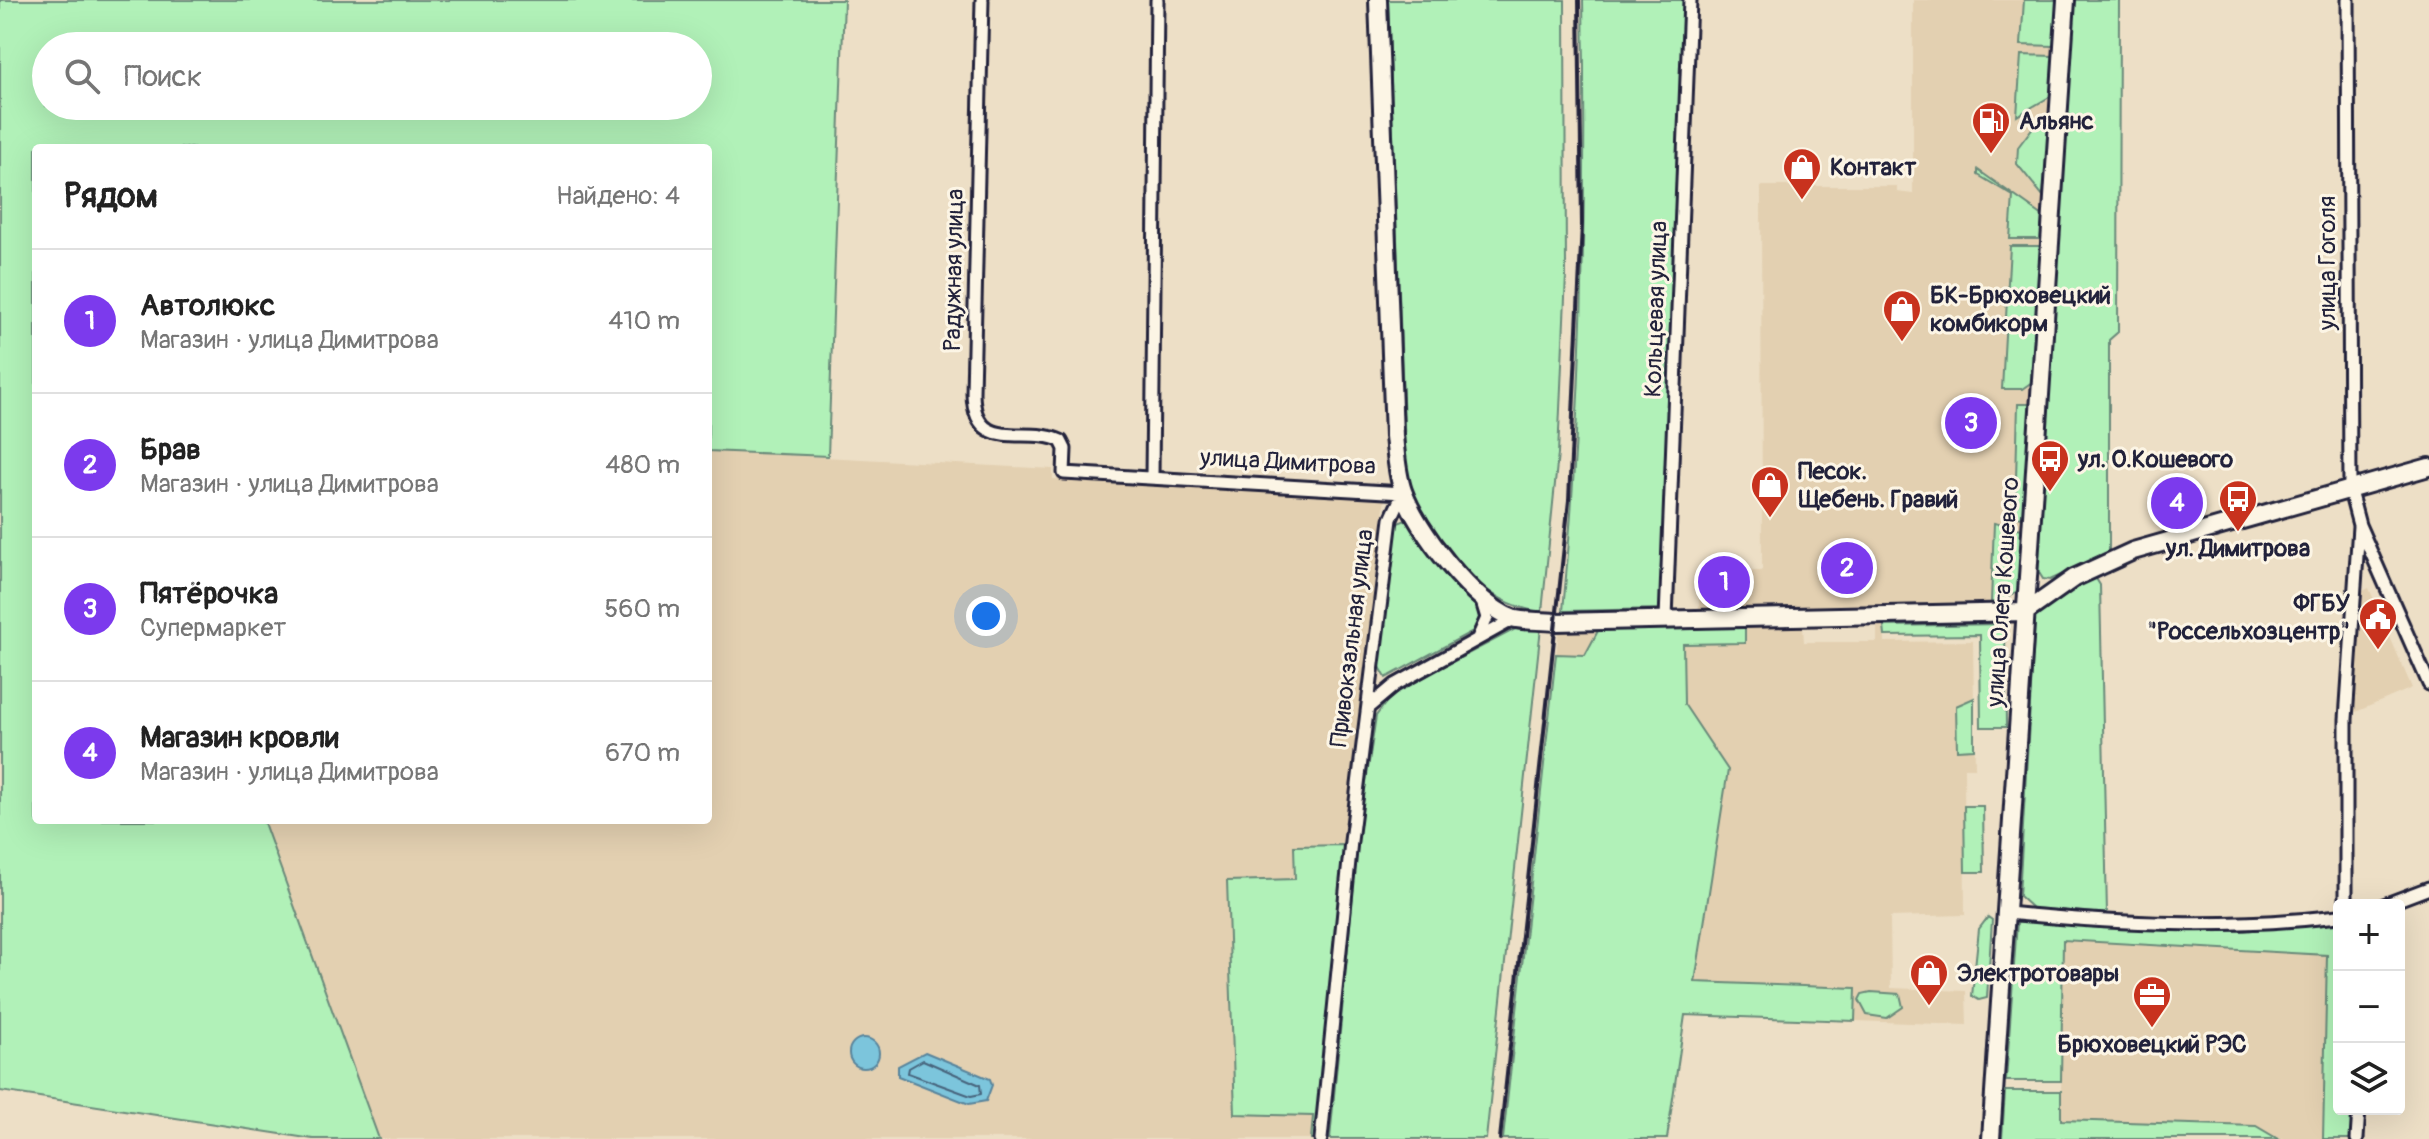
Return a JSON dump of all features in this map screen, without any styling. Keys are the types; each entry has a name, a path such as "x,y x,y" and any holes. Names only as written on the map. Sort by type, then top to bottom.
{"main road":[{"name":"Привокзальная улица","path":"1378,0 1394,436 1403,493"},
{"name":"улица Олега Кошевого","path":"1991,1139 2066,0"},
{"path":"1514,619 2026,612 2074,578 2121,555 2429,467"},
{"name":"улица Димитрова","path":"1403,493 1427,536 1479,594 1514,619"}],"street":[{"name":"Радужная улица","path":"982,0 973,403 979,421 992,432 1061,441 1065,449 1064,473"},
{"path":"1152,478 1157,0"},
{"name":"Кольцевая улица","path":"1666,619 1690,0"},
{"name":"улица Гоголя","path":"2348,0 2350,491 2359,525 2429,684"},
{"name":"улица Димитрова","path":"1064,473 1403,493"},
{"name":"Привокзальная улица","path":"1321,1139 1354,814 1370,707 1391,519 1403,493"},
{"name":"улица Гоголя","path":"2346,899 2346,719 2359,525"},
{"path":"1478,638 1487,618 1479,594"},
{"path":"1370,707 1395,685 1514,619"},
{"path":"2400,899 2429,888"},
{"path":"2007,913 2110,923 2202,926 2333,916"},
{"path":"2357,1139 2359,1115"}],"shaded area":[{"path":"1913,0 2057,0 2018,590 2003,602 1699,609 1699,571 1762,571 1761,186 1897,186 1897,192 1913,194"},
{"path":"712,451 1053,469 1053,479 1385,498 1345,845 1319,1117 1313,1117 1311,1139 379,1139 264,824 712,824"},
{"path":"2369,588 2412,688 2351,714 2355,595"},
{"path":"1877,626 1884,626 1885,642 1973,641 1975,768 1964,768 1965,915 1890,917 1891,988 1966,991 1967,1025 1855,1021 1856,987 1695,982 1728,770 1684,704 1683,628 1803,627 1804,642 1877,642"},
{"path":"1559,629 1599,629 1585,655 1556,654"},
{"name":"Брюховецкий РЭС","path":"2062,940 2328,955 2323,1139 2278,1139 2256,1126 2061,1120"}],"green space":[{"path":"0,0 844,0 828,456 712,451 712,144 32,144 32,824 264,824 379,1139 313,1139 0,1091"},
{"path":"1388,0 1565,0 1566,275 1558,454 1542,612 1496,596 1476,581 1443,544 1406,479"},
{"path":"1583,0 1686,0 1663,609 1563,611 1575,458 1582,306"},
{"path":"2024,0 2057,0 2054,46 2021,45"},
{"path":"2073,0 2119,0 2118,332 2109,340 2109,553 2050,580 2043,579 2036,568"},
{"path":"2021,55 2053,56 2051,96 2017,116"},
{"path":"2040,118 2050,121 2043,196 2017,164 2018,147"},
{"path":"1978,170 2043,216 2041,239 2010,239 2013,196 1978,175"},
{"path":"2010,246 2041,246 2032,382 2022,389 2002,389"},
{"path":"2018,404 2031,404 2023,517 2015,516"},
{"path":"1406,520 1477,603 1479,618 1473,631 1386,678 1379,665 1396,528 1398,523"},
{"path":"1994,523 2022,529 2018,590 2003,602 1991,603"},
{"path":"2095,577 2100,585 2107,914 2032,908 2019,896 2035,618 2043,605"},
{"path":"2005,624 2006,727 1981,727 1980,635 1885,636 1884,626"},
{"path":"1521,626 1541,627 1486,1139 1330,1139 1359,828 1376,716 1393,693"},
{"path":"1745,627 1745,643 1683,644 1684,704 1728,770 1695,982 1856,988 1855,1021 1685,1015 1667,1139 1503,1139 1556,654 1585,655 1599,629"},
{"path":"1974,698 1974,749 1957,750 1956,706"},
{"path":"1964,806 1983,806 1984,872 1965,872"},
{"path":"1345,845 1316,1139 1311,1139 1313,1116 1235,1114 1227,881 1295,879 1294,846"},
{"path":"1988,917 1992,920 1987,998 1979,1000 1972,996 1979,929"},
{"path":"2024,920 2147,930 2244,931 2333,921 2333,1115 2354,1115 2352,1139 2323,1139 2327,955 2063,940 2061,1081 2006,1081 2017,922"},
{"path":"1862,994 1900,994 1903,1007 1887,1018 1867,1015 1859,1000"},
{"path":"2005,1091 2061,1091 2061,1120 2256,1126 2278,1139 2002,1139"}],"water":[{"path":"864,1038 870,1039 878,1047 878,1059 870,1067 864,1068 858,1067 850,1059 849,1053 850,1047 858,1039"},
{"path":"925,1052 990,1079 992,1085 986,1101 969,1104 898,1076 898,1066"}],"railway":[{"path":"1500,1139 1569,500 1582,224 1579,0"}],"place":[{"name":"Альянс","path":"1991,155"},
{"name":"Контакт","path":"1802,201"},
{"name":"БК-Брюховецкий комбикорм","path":"1902,343"},
{"name":"Пятёрочка","path":"1971,423"},
{"name":"ул. О.Кошевого","path":"2050,493"},
{"name":"Магазин кровли","path":"2177,503"},
{"name":"Песок. Щебень. Гравий","path":"1770,519"},
{"name":"ул. Димитрова","path":"2238,533"},
{"name":"Брав","path":"1847,568"},
{"name":"Автолюкс","path":"1724,582"},
{"name":"ФГБУ \"Россельхозцентр\"","path":"2378,651"},
{"name":"Электротовары","path":"1929,1007"},
{"name":"Брюховецкий РЭС","path":"2152,1029"}]}
